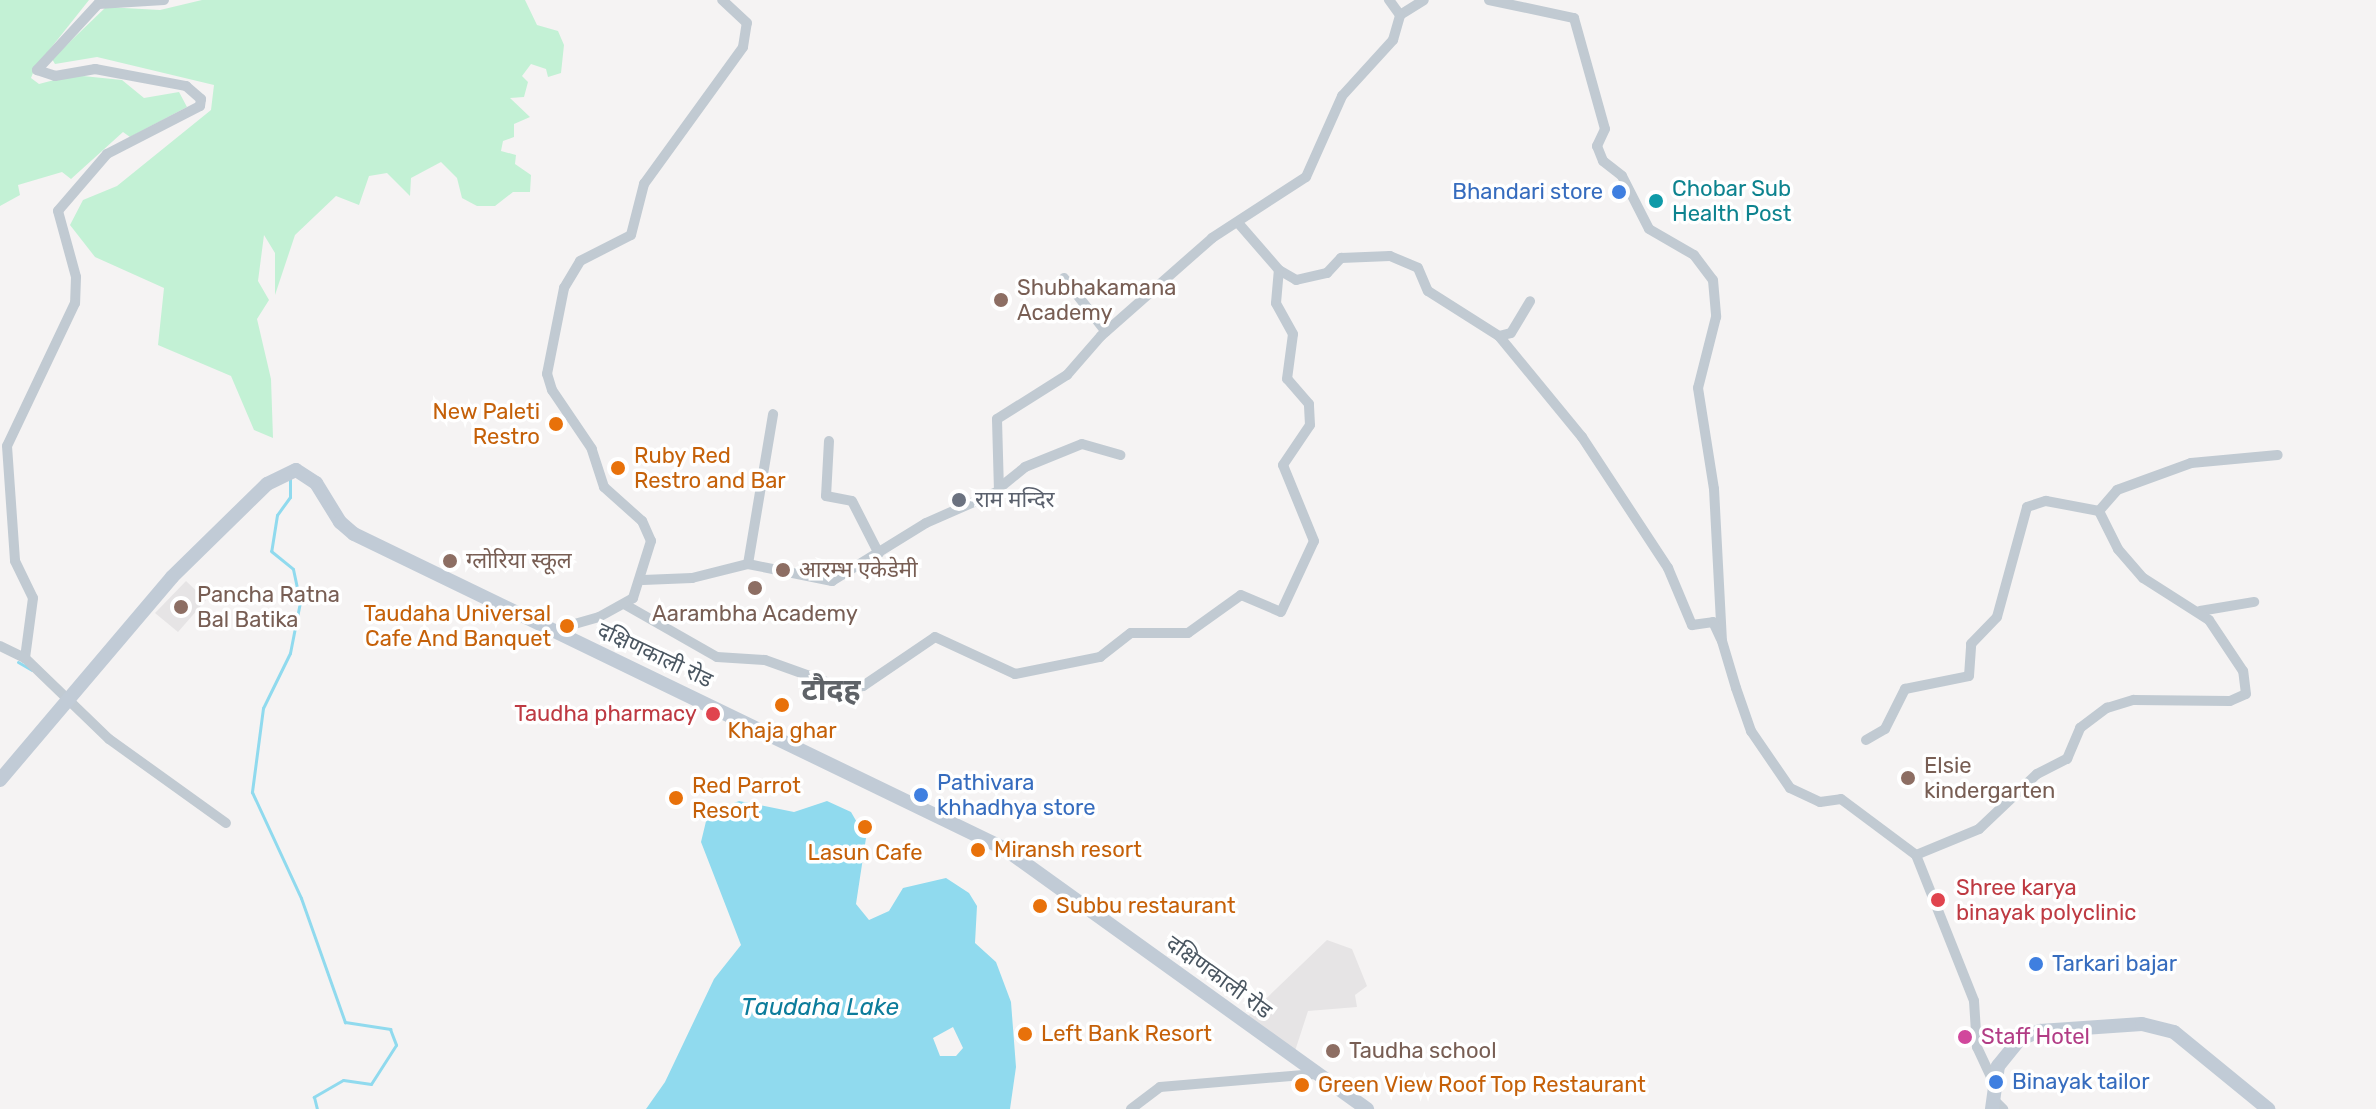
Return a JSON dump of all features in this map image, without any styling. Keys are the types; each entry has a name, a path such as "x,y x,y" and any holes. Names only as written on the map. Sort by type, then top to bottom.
{"main road":[{"name":"दक्षिणकाली रोड","path":"0,780 66,698 172,577 286,471 304,471 354,534 1005,849 1367,1109"},
{"path":"1992,1096 2002,1056 2040,1031 2159,1025 2187,1041 2268,1109"}],"street":[{"path":"25,658 33,598 15,561 7,446 75,303 76,277 58,211 107,154 200,106 201,99 186,86 95,69 55,76 37,70 98,4 164,0"},
{"path":"550,631 624,604 643,580 651,541 647,527 604,487 592,449 547,374 570,273 590,255 625,242 644,184 743,47 747,23 722,0"},
{"path":"1389,0 1400,15"},
{"path":"1003,485 993,429 997,419 1067,375 1106,332 1212,238 1240,225 1306,177 1342,96 1393,40 1400,15 1424,0"},
{"path":"1489,0 1574,18 1605,129 1597,146 1603,161 1622,176 1649,229 1694,255 1713,280 1716,317 1698,388 1714,489 1722,641"},
{"path":"1240,225 1279,270 1296,280 1327,273 1341,258 1390,256 1418,268 1428,291 1499,336 1582,437 1668,568 1692,625 1713,622 1751,731 1790,788 1820,802 1841,799 1916,855 1974,1001 1977,1047 1992,1096 2003,1109"},
{"path":"624,604 717,657 765,660 846,689 863,686 935,637 1015,674 1100,657 1131,633 1188,633 1241,595 1281,612 1314,541 1283,465 1310,425 1309,404 1287,379 1293,334 1276,303 1279,270"},
{"path":"1064,278 1106,332"},
{"path":"1499,336 1511,333 1530,301"},
{"path":"748,564 773,414"},
{"path":"829,441 827,499 852,501 879,554"},
{"path":"643,580 692,578 748,564 832,581 1003,485 1025,467 1082,444 1120,455"},
{"path":"2099,511 2117,490 2191,463 2278,455"},
{"path":"1866,740 1885,729 1905,689 1969,676 1971,644 1997,617 2027,507 2046,501 2099,511"},
{"path":"1916,855 1957,844 1979,829 2037,774 2067,759 2080,728 2107,708 2134,700 2230,701 2246,694 2235,658 2200,611 2143,578 2118,549 2099,511"},
{"path":"2200,611 2254,602"},
{"path":"0,646 25,658 109,739 226,823"},
{"path":"1131,1109 1160,1087 1315,1074"}],"shaded area":[{"name":"Pancha Ratna Bal Batika","path":"186,581 206,600 178,632 155,613"},
{"path":"1327,940 1352,949 1367,986 1355,995 1357,1007 1308,1011 1295,1051 1247,1017"}],"green space":[{"path":"0,0 89,0 35,68 31,78 39,84 73,75 122,80 144,98 179,92 187,107 130,137 123,132 71,179 62,172 18,185 20,195 0,206"},
{"path":"202,0 525,0 537,25 558,31 564,45 561,73 548,77 546,69 531,64 522,76 528,82 524,97 510,98 530,117 514,124 514,137 503,141 501,151 516,155 515,164 531,175 530,192 513,192 495,206 477,206 462,198 457,178 441,162 411,178 410,196 387,173 369,176 359,205 336,196 295,235 275,295 275,253 264,235 258,281 269,300 257,319 271,379 273,438 254,430 231,376 158,345 164,288 95,257 70,225 83,200 117,186 211,110 214,85 97,57 55,64 52,59 106,7 160,10"}],"water":[{"name":"Taudaha Lake","path":"739,801 794,812 827,801 851,812 866,838 856,904 869,920 889,911 903,888 946,878 969,893 977,906 975,943 996,962 1011,1002 1016,1067 1010,1109 646,1109 665,1082 714,979 741,945 701,842 708,813","holes":["953,1027 963,1048 956,1056 940,1056 933,1038"]}],"waterway":[{"path":"290,477 290,497 277,515 271,551 293,569 300,602 290,653 263,708 252,792 301,898 345,1022 390,1029 396,1045 371,1084 343,1080 314,1097 317,1109"},
{"path":"18,662 32,670"}],"place":[{"name":"Bhandari store","path":"1619,192"},
{"name":"Chobar Sub Health Post","path":"1656,201"},
{"name":"Shubhakamana Academy","path":"1001,300"},
{"name":"New Paleti Restro","path":"556,424"},
{"name":"Ruby Red Restro and Bar","path":"618,468"},
{"name":"राम मन्दिर","path":"959,500"},
{"name":"ग्लोरिया स्कूल","path":"450,561"},
{"name":"आरम्भ एकेडेमी","path":"783,570"},
{"name":"Aarambha Academy","path":"755,588"},
{"name":"Pancha Ratna Bal Batika","path":"181,607"},
{"name":"Taudaha Universal Cafe And Banquet","path":"567,626"},
{"name":"Khaja ghar","path":"782,705"},
{"name":"Taudha pharmacy","path":"713,714"},
{"name":"Elsie kindergarten","path":"1908,778"},
{"name":"Pathivara khhadhya store","path":"921,795"},
{"name":"Red Parrot Resort","path":"676,798"},
{"name":"Lasun Cafe","path":"865,827"},
{"name":"Miransh resort","path":"978,850"},
{"name":"Shree karya binayak polyclinic","path":"1938,900"},
{"name":"Subbu restaurant","path":"1040,906"},
{"name":"Tarkari bajar","path":"2036,964"},
{"name":"Left Bank Resort","path":"1025,1034"},
{"name":"Staff Hotel","path":"1965,1037"},
{"name":"Taudha school","path":"1333,1051"},
{"name":"Binayak tailor","path":"1996,1082"},
{"name":"Green View Roof Top Restaurant","path":"1302,1085"}],"district":[{"name":"टौदह","path":"831,690"}]}
